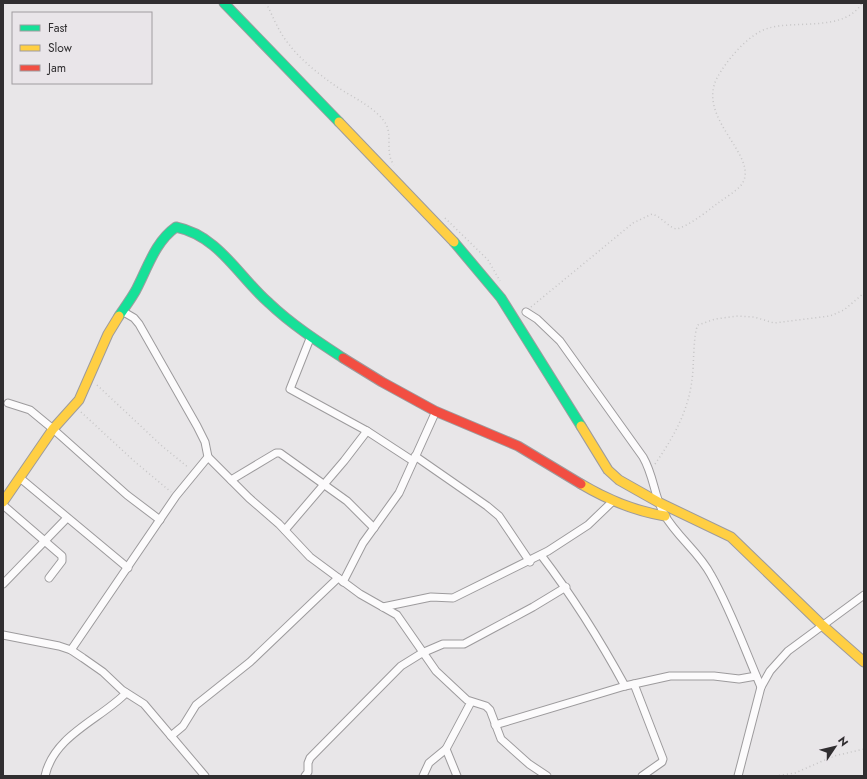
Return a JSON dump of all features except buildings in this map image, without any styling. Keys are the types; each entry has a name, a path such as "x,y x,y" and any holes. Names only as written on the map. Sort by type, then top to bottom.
{"street":[{"path":"224,3 462,250 501,298 608,470 619,480 658,502 731,537 822,625 864,662"},
{"path":"49,578 62,561 62,558 45,540 3,503 53,429 79,400 90,378 108,334 165,236 173,228 180,227 196,233 230,259 260,295 310,336 357,368 436,411 507,440 613,501 650,514 665,516"},
{"path":"122,311 134,318 139,324 197,426 205,442 208,457 285,530 304,552 360,594 397,616 422,653 448,683 471,702 486,706 490,710 501,739 529,764 547,776"},
{"path":"526,312 537,319 560,340 643,457 650,470 658,502 665,516 698,555 711,574 726,604 761,687"},
{"path":"310,336 290,389 414,458 486,506 498,516 530,562"},
{"path":"8,403 30,410 127,495 160,520"},
{"path":"171,736 183,726 196,705 250,662 340,580 363,543 399,493 436,411"},
{"path":"285,530 323,484 349,456 367,431"},
{"path":"231,480 276,453 280,453 360,512 374,528"},
{"path":"71,650 176,496 194,472 208,457"},
{"path":"20,478 128,568"},
{"path":"383,607 431,597 453,598 530,562 588,525 613,501"},
{"path":"3,584 67,518"},
{"path":"541,555 566,587 603,644 625,686"},
{"path":"304,776 308,772 308,763 310,758 362,708 393,673 422,653 443,644 464,644 533,607 566,587"},
{"path":"738,776 761,687 770,671 788,651 864,595"},
{"path":"3,635 38,641 71,650 103,672 126,693 144,704 205,776"},
{"path":"495,725 625,686 670,676 714,676 738,679 756,676"},
{"path":"634,684 663,759 662,762 642,776"},
{"path":"45,776 48,764 76,731 119,700 126,693"},
{"path":"423,776 429,763 446,749 471,702"},
{"path":"446,749 456,776"}],"path":[{"path":"266,3 287,43 330,82 371,109 384,121 388,130 391,162 395,166"},
{"path":"526,312 633,223 652,214 659,216 672,227 677,229 711,208 742,184 746,173 744,161 720,123 714,107 716,78 732,57 757,33 768,28 813,24 842,19 855,12 862,3"},
{"path":"441,214 488,260 498,277 501,287"},
{"path":"650,470 671,441 687,405 692,381 698,325 715,319 738,316 754,317 774,323 830,316 844,310 864,293"},
{"path":"90,378 162,446 194,472"},
{"path":"74,405 134,461 176,496"},
{"path":"775,776 795,773 834,756 864,749"}],"traffic: fast":[{"path":"224,3 339,122"},
{"path":"119,316 136,290 157,247 176,227 191,232 216,248 277,311 304,332 343,358"},
{"path":"454,242 501,298 581,426"}],"traffic: slow":[{"path":"339,122 454,242"},
{"path":"3,502 53,429 79,400 108,334 119,316"},
{"path":"581,426 608,470 619,480 658,502 731,537 822,625 864,662"},
{"path":"581,484 622,504 665,516"}],"traffic: jam":[{"path":"343,358 382,382 435,411 518,446 581,484"}]}
